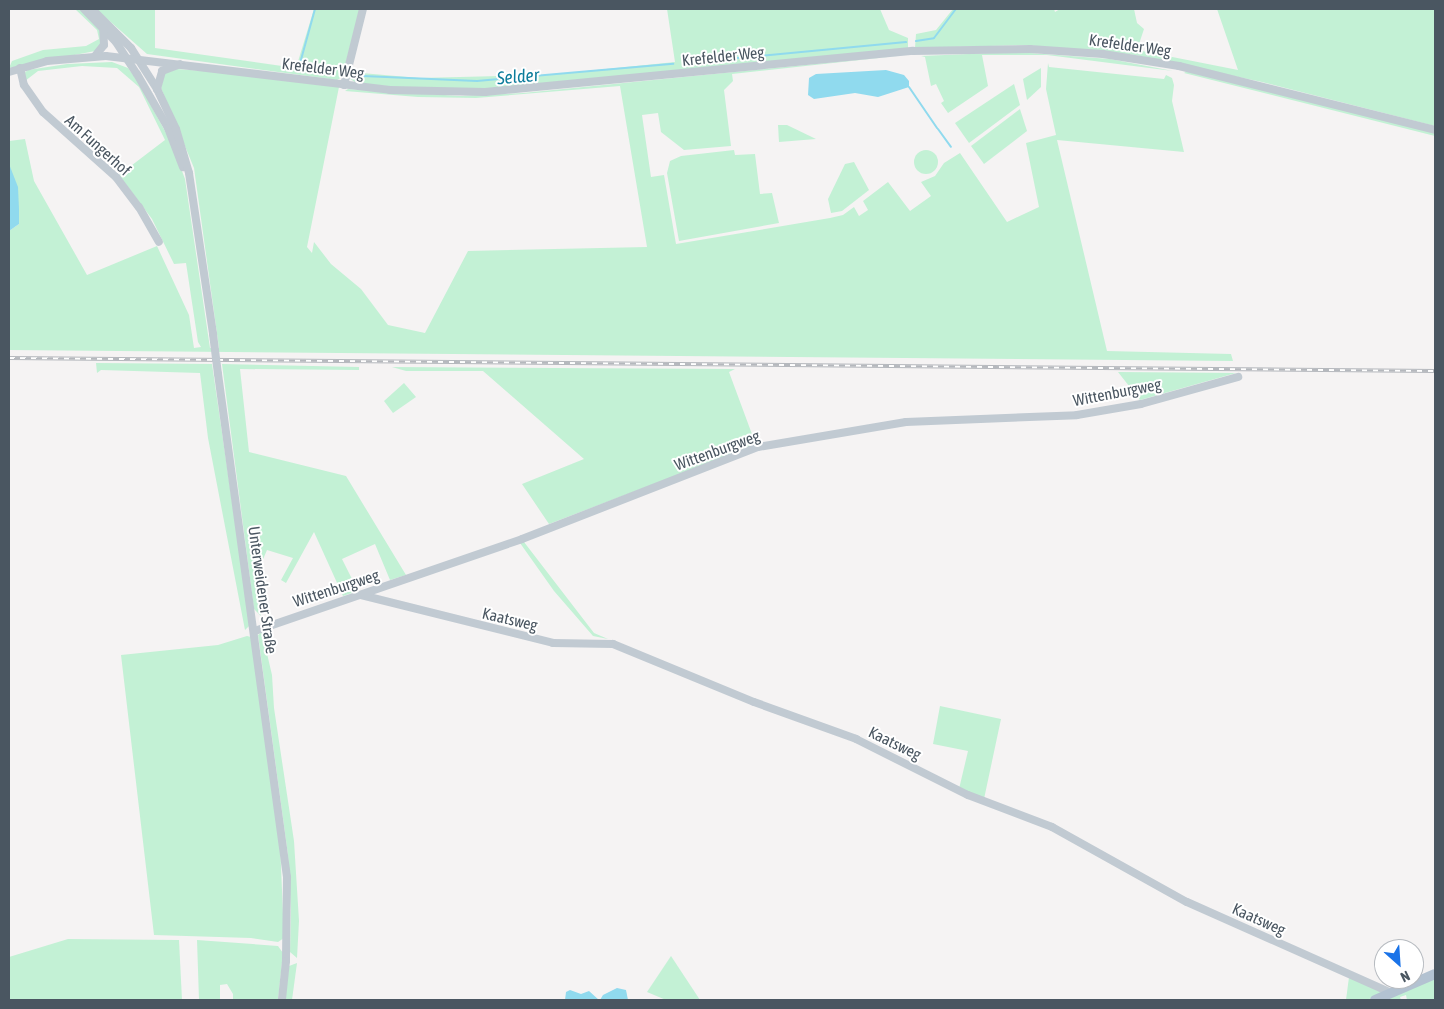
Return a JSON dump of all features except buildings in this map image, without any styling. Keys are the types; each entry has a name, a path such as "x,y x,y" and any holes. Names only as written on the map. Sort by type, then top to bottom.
{"main road":[{"path":"1375,1000 1435,974"}],"street":[{"name":"Unterweidener Straße","path":"84,9 103,28 126,58 168,128 190,185"},
{"name":"Unterweidener Straße","path":"92,9 123,37 157,89 180,141 190,185 255,631 287,876 286,961 282,1000"},
{"path":"344,85 363,9"},
{"path":"95,56 104,45 103,28"},
{"name":"Krefelder Weg","path":"9,72 47,61 95,56 182,63 344,85 438,93 485,92 895,53 1030,49 1178,66 1435,130"},
{"path":"157,89 162,71 182,63"},
{"name":"Am Fungerhof","path":"20,68 24,85 43,112 116,178 139,207 159,242"},
{"name":"Wittenburgweg","path":"255,631 522,539 758,447 906,422 1077,415 1141,404 1238,377"},
{"name":"Kaatsweg","path":"361,595 553,643 613,644 754,702 856,739 968,795 1052,827 1187,902 1391,993"}],"green space":[{"path":"75,9 82,9 101,29 104,40 95,51 9,68 12,61 43,50 86,46 99,39 97,30"},
{"path":"96,9 155,9 155,48 296,68 314,9 360,9 342,77 337,80 147,54"},
{"path":"667,9 880,9 889,30 908,38 908,48 484,89 396,87 356,83 348,77 350,72 419,78 547,75 675,62"},
{"path":"953,9 1054,9 1055,12 1060,9 1134,9 1137,23 1144,29 1137,50 1238,70 1217,9 1435,9 1435,126 1262,82 1135,55 1026,45 915,48 916,34 936,30"},
{"path":"1017,52 1110,59 1173,71 1047,55 982,55 988,86 948,113 941,103 944,101 936,84 931,86 925,57 921,56"},
{"path":"906,55 732,74 733,81 724,90 731,146 684,150 661,132 658,113 642,115 651,177 664,175 676,244 830,218 843,215 854,207 859,216 868,210 863,201 888,182 910,211 931,196 921,182 935,176 944,163 960,153 1007,222 1039,207 1026,143 1056,135 1046,89 1048,63 1049,67 1164,79 1166,75 1172,78 1174,85 1172,101 1184,152 1057,140 1107,351 1231,354 1233,361 9,350 9,231 19,224 9,164 9,141 25,139 34,181 87,275 157,246 189,315 194,348 201,347 198,342 186,263 174,264 152,219 119,175 165,140 139,87 117,68 82,66 38,71 25,81 23,74 28,70 67,64 112,62 128,68 137,80 171,142 185,179 210,348 219,348 194,168 161,88 165,72 177,69 217,72 339,87 307,247 312,253 314,242 331,264 361,289 388,325 425,333 468,251 647,247 620,86 476,98 418,97 345,91 348,89 460,96 523,93"},
{"path":"1041,68 1041,87 1027,100 1023,79"},
{"path":"1187,71 1435,133 1435,136 1184,73"},
{"path":"1014,84 1020,105 969,143 955,123"},
{"path":"1020,109 1027,131 984,164 971,146"},
{"path":"778,125 787,125 816,139 779,142"},
{"path":"734,150 735,155 755,154 760,194 772,193 779,223 679,241 667,173 670,161 681,156"},
{"path":"926,150 935,153 938,162 935,171 926,174 917,171 914,162 917,153"},
{"path":"854,162 869,190 842,211 831,213 828,199 845,164"},
{"path":"96,363 212,364 250,625 245,630 208,438 200,373 101,370 97,373"},
{"path":"222,364 359,367 359,370 240,369 249,452 346,476 406,575 390,580 375,544 342,559 358,591 343,596 314,532 286,583 281,580 293,558 267,550 258,571 261,616 254,609"},
{"path":"392,367 735,369 729,372 756,445 549,524 522,484 584,459 483,371 406,371"},
{"path":"1118,372 1236,373 1140,400"},
{"path":"404,383 416,397 393,413 384,401"},
{"path":"524,542 594,633 608,639 593,636 554,591 520,543"},
{"path":"262,632 272,675 274,708 294,841 299,921 297,958 290,952 291,909 288,855 258,635"},
{"path":"247,636 251,637 280,842 284,938 278,942 251,938 154,935 121,655 218,645"},
{"path":"940,706 1001,719 984,799 959,789 968,751 933,744"},
{"path":"68,939 179,940 182,1000 9,1000 9,957"},
{"path":"197,940 278,946 283,953 278,1000 233,1000 233,994 227,984 220,985 220,1000 199,1000"},
{"path":"671,956 700,1000 666,1000 647,992"},
{"path":"297,963 292,1000 285,1000 289,966"},
{"path":"1349,977 1374,987 1374,989 1381,990 1381,994 1367,1000 1346,1000"},
{"path":"1435,978 1435,1000 1407,1000 1406,995 1400,997 1401,1000 1383,1000 1409,989 1424,989 1424,983"}],"water":[{"path":"886,70 904,75 909,81 909,87 878,97 855,93 814,99 808,95 809,78 816,74"},
{"path":"9,164 18,187 19,224 9,231"},
{"path":"617,988 626,990 628,1000 600,1000 603,995"},
{"path":"570,990 581,994 589,991 599,1000 565,1000 566,992"}],"waterway":[{"name":"Selder","path":"315,9 299,67 335,73"},
{"name":"Selder","path":"916,41 934,38 956,9"},
{"name":"Selder","path":"685,63 906,42"},
{"name":"Selder","path":"363,76 477,81 673,64"},
{"path":"909,87 937,128"},
{"path":"938,129 951,147"}],"railway":[{"path":"9,358 1435,371"}]}
